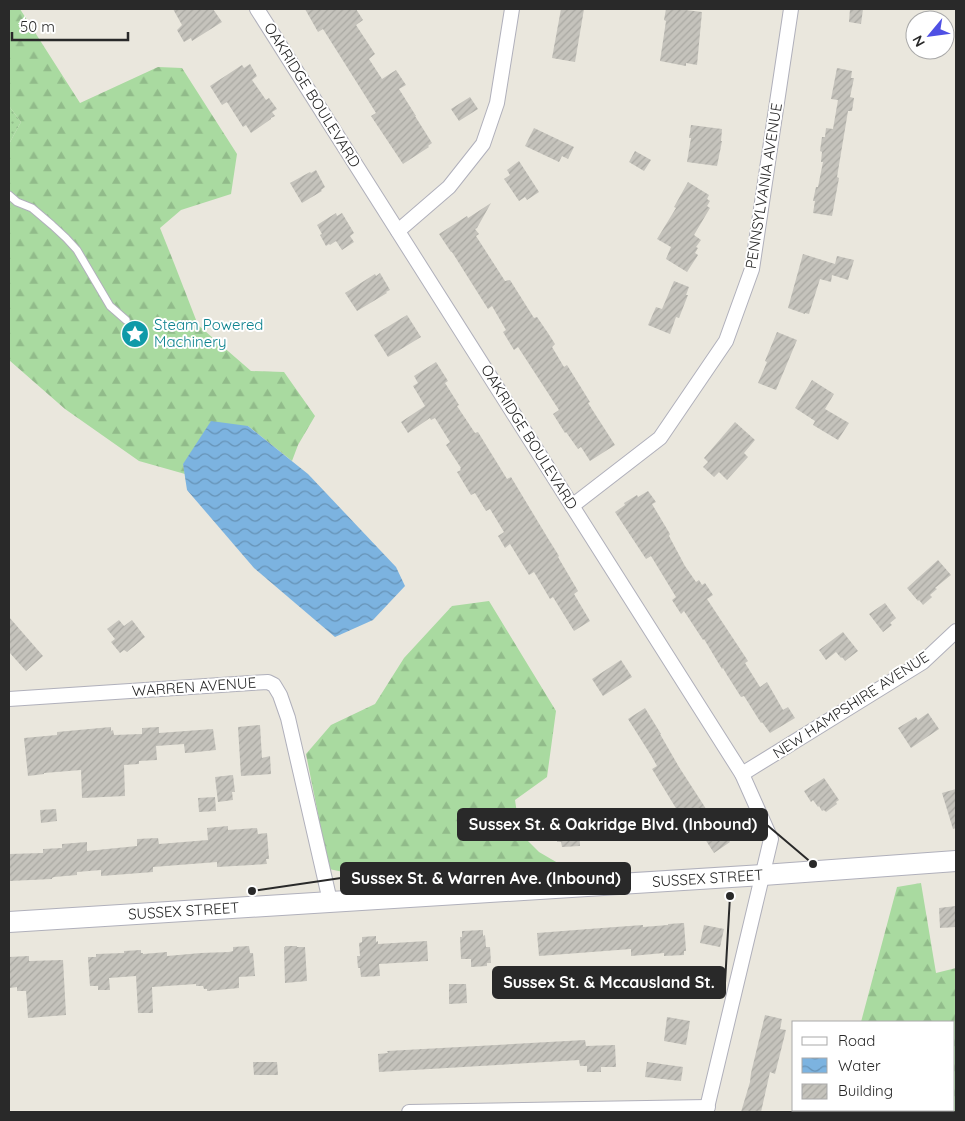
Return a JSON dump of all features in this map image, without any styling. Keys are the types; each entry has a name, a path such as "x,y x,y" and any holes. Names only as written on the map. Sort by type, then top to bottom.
{"street":[{"name":"OAKRIDGE BOULEVARD","path":"257,9 742,774 771,840 707,1110"},
{"path":"398,231 449,187 483,144 497,103 512,9"},
{"name":"PENNSYLVANIA AVENUE","path":"572,506 660,438 726,341 752,269 791,9"},
{"name":"NEW HAMPSHIRE AVENUE","path":"742,774 923,662 956,631"},
{"name":"WARREN AVENUE","path":"9,699 268,682 274,685 280,695 288,718 330,902"},
{"name":"SUSSEX STREET","path":"9,922 763,875 956,861"},
{"path":"409,1112 707,1110"}],"lane":[{"path":"9,195 16,202 32,208 66,238 77,250 110,306 126,320"}],"green space":[{"path":"9,9 20,9 80,103 158,67 182,68 237,154 231,194 181,210 160,228 198,325 251,371 284,372 315,416 298,445 292,461 248,426 183,464 185,474 139,461 65,409 9,360 9,146 21,122 9,106"},
{"path":"9,106 21,122 9,146"},
{"path":"489,601 556,711 547,777 515,800 520,833 539,852 563,866 513,879 391,882 329,869 306,754 331,725 375,704 404,658 452,606"},
{"path":"921,883 936,973 956,968 956,1112 837,1112 955,1111 955,1021 861,1021 897,887"}],"water":[{"path":"211,421 248,426 308,474 396,567 405,586 373,620 335,637 254,568 187,490 183,464"}],"building":[{"path":"173,9 213,9 222,22 192,41 191,38 184,42 177,30 182,25"},
{"path":"305,9 356,9 363,20 356,25 375,54 369,59 382,79 396,70 406,85 399,89 432,143 429,147 403,164 371,116 376,113 323,29 318,32"},
{"path":"561,9 584,9 575,62 552,58"},
{"path":"666,9 702,12 697,65 686,63 686,66 660,61"},
{"path":"850,9 863,9 861,24 849,22"},
{"path":"250,64 257,76 252,80 266,100 269,98 277,109 272,112 275,116 251,133 246,125 243,127 227,102 222,105 210,86 242,65 244,68"},
{"path":"837,68 852,71 851,78 854,78 850,97 854,98 852,111 848,111 832,216 813,213 815,201 813,201 823,162 821,162 822,152 820,151 822,137 825,137 826,128 833,129 838,100 831,99"},
{"path":"470,97 478,109 459,121 451,109"},
{"path":"691,125 722,129 722,141 717,166 687,162"},
{"path":"534,128 574,147 568,159 562,156 559,162 525,146"},
{"path":"635,151 651,160 644,171 629,162"},
{"path":"519,161 539,192 527,200 525,197 519,201 504,179 510,175 507,170"},
{"path":"316,170 325,187 322,191 302,203 290,183"},
{"path":"688,182 709,195 707,199 710,201 707,206 710,208 694,235 701,240 696,247 698,248 695,253 698,255 687,272 666,259 671,247 657,239 676,208 674,207"},
{"path":"491,203 475,229 479,234 476,236 505,281 510,280 534,318 537,317 548,333 555,344 552,347 564,367 567,365 590,402 588,403 615,445 590,461 581,447 578,449 565,433 553,414 559,410 518,347 514,350 503,332 506,330 492,306 488,309 439,234"},
{"path":"336,213 337,216 342,213 354,233 350,236 354,242 342,250 336,241 326,246 317,225"},
{"path":"803,254 835,264 837,256 854,260 848,280 832,275 831,282 820,279 809,314 788,308"},
{"path":"380,273 390,290 357,311 345,293 375,274 376,276"},
{"path":"674,281 689,287 686,295 688,295 679,318 676,317 670,334 648,325 656,307 662,309"},
{"path":"407,315 421,337 388,357 374,335"},
{"path":"777,332 797,340 776,390 758,383"},
{"path":"436,362 448,381 445,383 459,405 457,406 475,433 478,432 507,479 511,477 578,591 574,594 590,621 574,631 553,597 550,599 534,572 529,575 510,544 505,548 498,536 504,532 490,509 486,511 475,493 471,495 457,472 461,468 446,445 450,442 435,418 431,420 430,418 408,433 401,422 425,406 413,386 418,383 414,376"},
{"path":"812,380 834,394 825,409 849,423 838,440 813,425 815,421 795,408"},
{"path":"735,422 755,440 744,453 748,457 727,480 719,472 714,477 703,467 708,462 704,458"},
{"path":"648,491 656,502 652,504 670,534 669,536 685,566 696,582 699,580 702,585 705,583 713,595 707,599 748,661 745,663 760,687 767,682 783,710 788,707 795,718 770,733 761,723 744,696 741,697 684,611 681,614 672,600 676,597 651,556 646,559 615,512 625,505 624,503"},
{"path":"938,560 951,575 935,588 937,589 930,595 932,597 923,605 907,588"},
{"path":"885,603 896,618 890,623 892,625 883,632 869,614"},
{"path":"9,617 43,656 26,671 9,652"},
{"path":"119,620 124,626 132,620 145,637 127,652 124,650 120,653 111,642 115,639 107,629"},
{"path":"843,632 858,651 845,661 836,652 826,660 819,650"},
{"path":"621,660 632,677 603,696 592,679"},
{"path":"645,708 679,767 730,842 714,853 692,819 685,823 652,769 657,766 628,719"},
{"path":"928,713 939,729 911,748 898,728 916,717 918,720"},
{"path":"260,725 262,758 270,756 271,774 241,776 238,727"},
{"path":"111,727 114,735 142,734 142,728 159,727 159,733 213,729 216,750 185,753 184,744 156,746 157,760 139,761 139,764 124,765 125,796 82,798 81,770 28,776 24,738 57,735 57,732"},
{"path":"233,775 235,792 232,792 233,800 218,802 215,777"},
{"path":"824,778 839,800 836,802 837,804 826,812 822,811 813,800 811,802 804,791"},
{"path":"956,789 956,828 953,829 942,793"},
{"path":"215,797 216,811 199,812 198,798"},
{"path":"56,809 57,821 41,823 40,810"},
{"path":"228,826 228,830 257,828 258,834 267,833 269,859 266,859 267,864 217,867 217,862 153,867 153,872 101,876 101,870 77,872 77,875 54,877 52,879 9,881 9,854 43,853 43,849 62,848 62,844 87,842 87,851 137,846 137,839 158,838 159,844 208,840 207,828"},
{"path":"579,827 580,846 562,847 561,842 557,842 557,828"},
{"path":"956,906 956,927 940,928 939,908"},
{"path":"684,923 686,951 684,951 684,955 664,956 664,953 631,956 631,949 539,956 537,933"},
{"path":"704,925 724,929 720,947 700,943"},
{"path":"483,930 486,947 490,947 491,963 487,963 487,966 471,967 471,959 461,959 460,937 462,937 462,931"},
{"path":"376,936 378,944 427,941 428,961 379,964 380,976 361,977 357,956 360,956 359,943 362,942 362,937"},
{"path":"249,946 250,953 253,953 255,976 239,977 239,988 207,991 203,986 196,986 196,984 152,987 153,1013 138,1013 136,976 109,978 110,990 98,990 98,986 90,986 88,957 96,957 96,954 141,950 143,954 167,952 167,956 229,952 233,951 233,947"},
{"path":"285,946 305,947 307,981 285,983"},
{"path":"29,956 29,961 63,960 66,1015 28,1018 26,991 17,991 17,987 10,988 9,957"},
{"path":"449,984 466,984 467,1003 449,1004"},
{"path":"765,1015 782,1019 780,1029 786,1030 775,1074 770,1072 761,1112 741,1112 750,1082"},
{"path":"667,1017 690,1021 686,1045 664,1041"},
{"path":"585,1040 586,1046 615,1045 616,1067 601,1067 601,1072 587,1072 587,1066 580,1066 579,1060 379,1072 378,1054 388,1053 387,1051"},
{"path":"253,1062 277,1062 278,1075 254,1075"},
{"path":"647,1062 683,1067 681,1081 645,1077"}],"place":[{"name":"Steam Powered Machinery","path":"135,334"},
{"name":"Sussex St. & Oakridge Blvd. (Inbound)","path":"813,864"},
{"name":"Sussex St. & Warren Ave. (Inbound)","path":"252,891"},
{"name":"Sussex St. & Mccausland St.","path":"730,896"}]}
